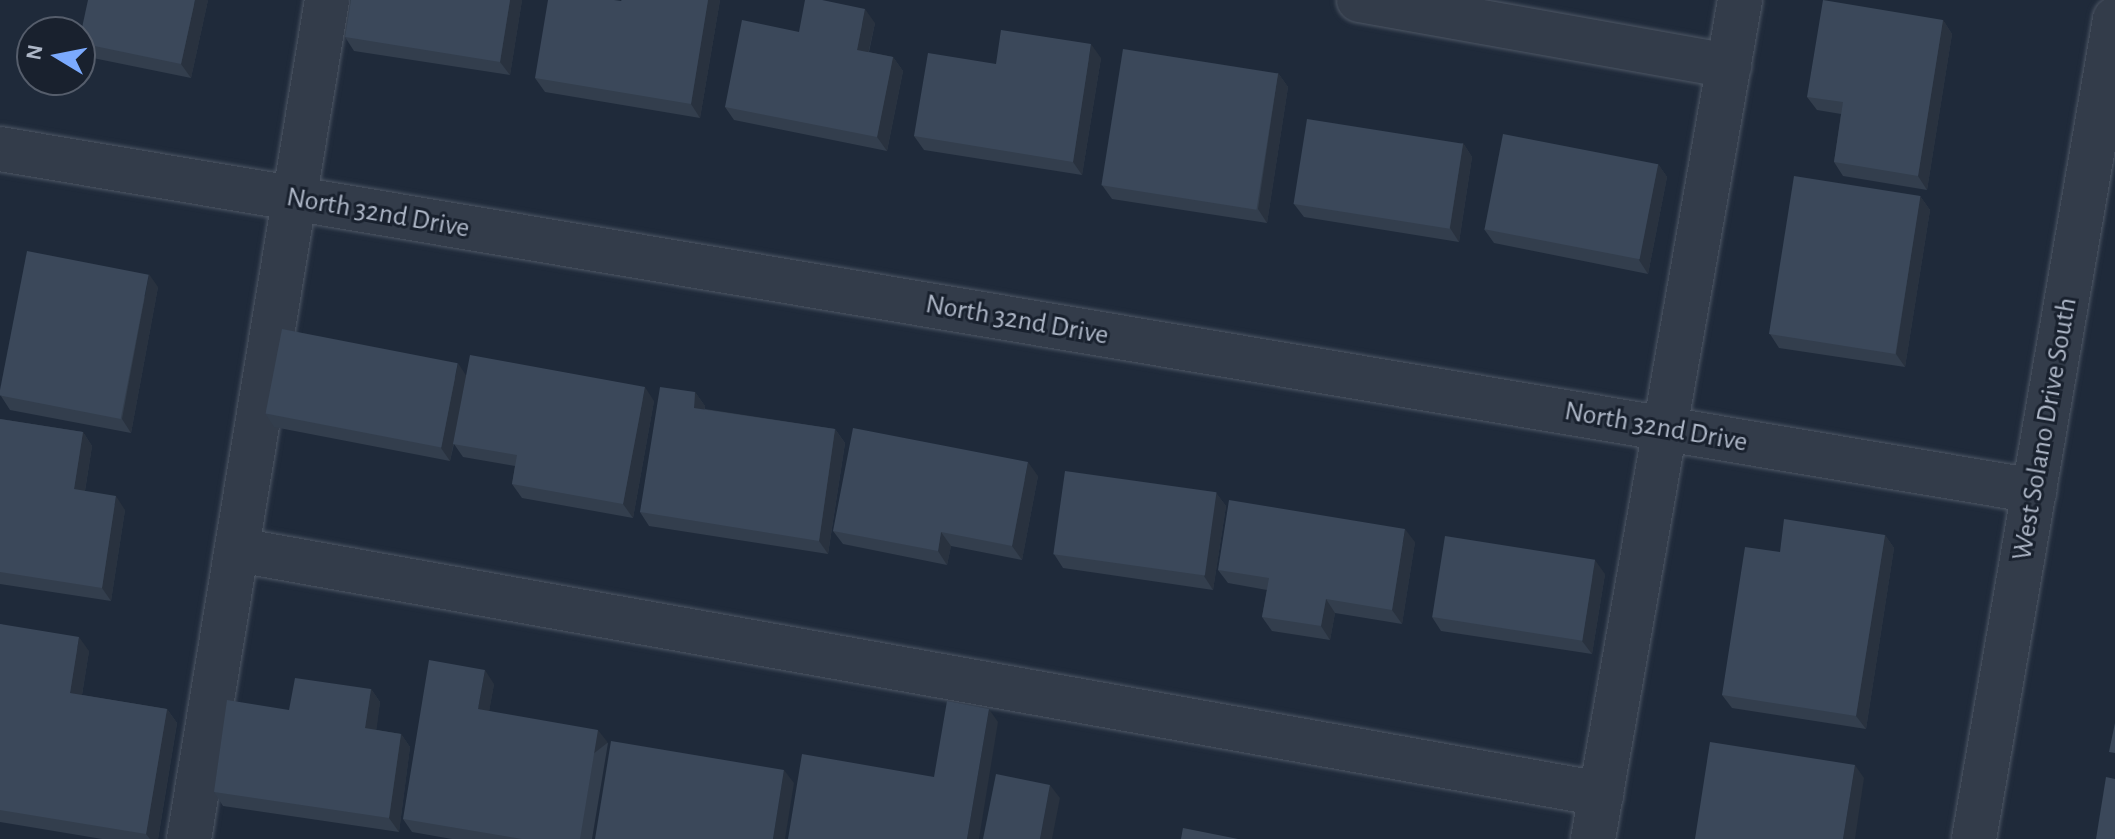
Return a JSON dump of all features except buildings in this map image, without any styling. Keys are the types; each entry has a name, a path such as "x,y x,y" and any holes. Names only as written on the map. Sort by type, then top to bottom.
{"street":[{"path":"189,839 238,550 292,198 327,0"},
{"path":"1359,0 1729,66"},
{"path":"1593,839 1740,0"},
{"name":"West Solano Drive South","path":"1974,839 2115,19"},
{"name":"North 32nd Drive","path":"0,149 2034,491"},
{"path":"238,550 1601,794"}]}
